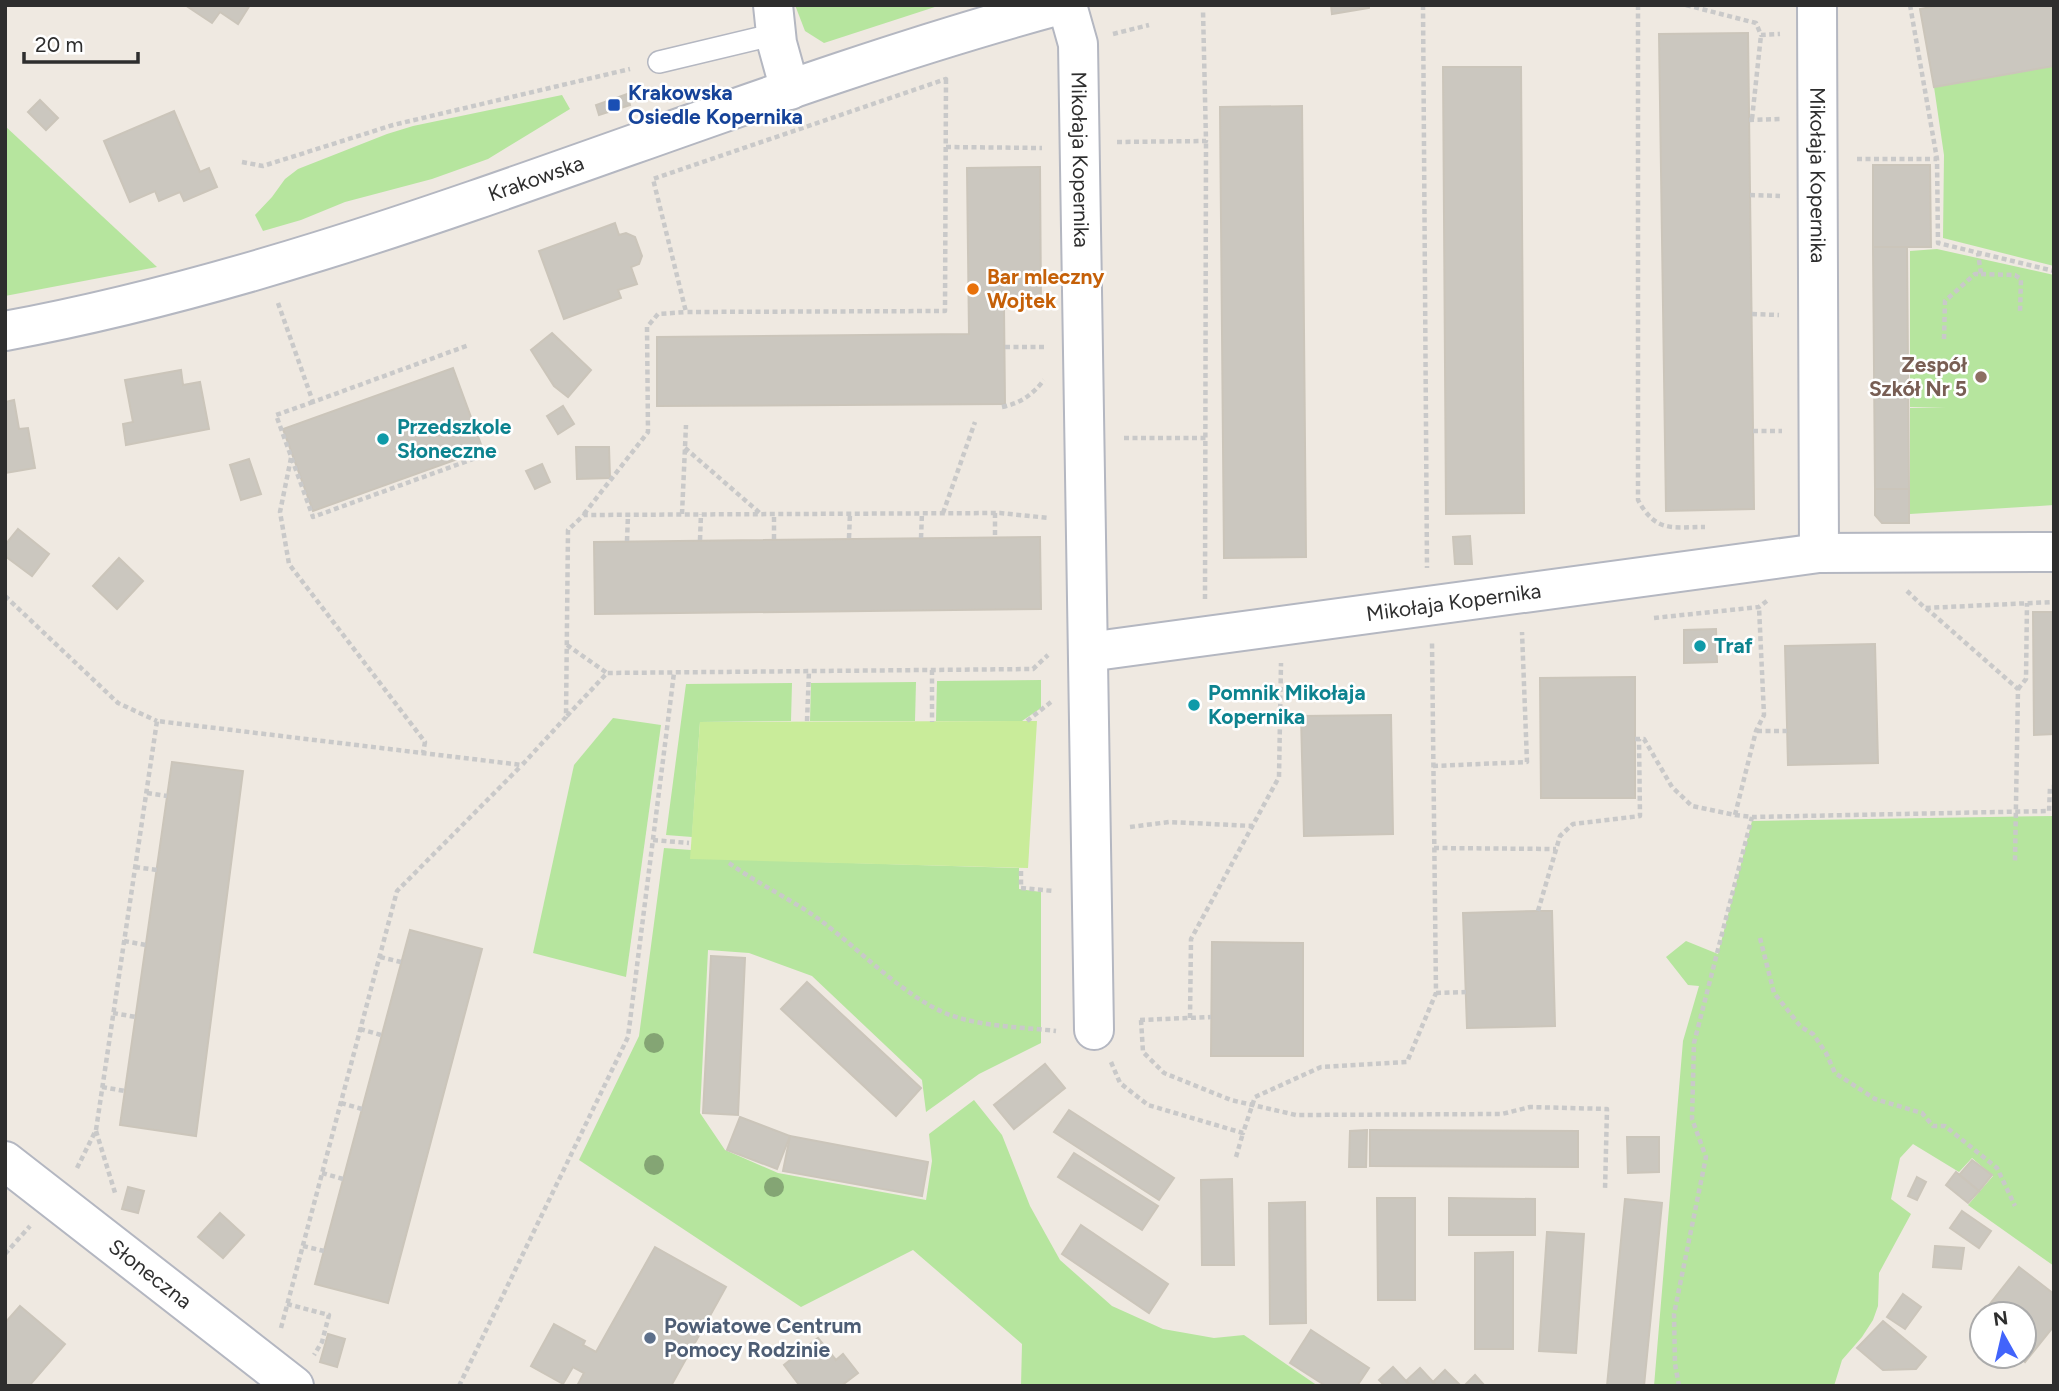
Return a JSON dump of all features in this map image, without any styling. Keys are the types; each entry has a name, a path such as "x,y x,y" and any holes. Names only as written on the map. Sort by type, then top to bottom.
{"street":[{"name":"Krakowska","path":"5,331 132,305 330,249 948,36 1060,5"},
{"name":"Mikołaja Kopernika","path":"1066,5 1078,44 1084,438 1069,651 1091,832 1089,1040"},
{"name":"Mikołaja Kopernika","path":"1817,5 1819,553"},
{"path":"775,20 790,90"},
{"name":"Mikołaja Kopernika","path":"1069,651 1819,553 2054,552"},
{"name":"Słoneczna","path":"5,1161 53,1199 292,1371"}],"lane":[{"path":"659,62 775,20"}],"path":[{"path":"1423,5 1427,576"},
{"path":"1638,5 1638,500 1646,515 1662,527 1716,526"},
{"path":"1686,5 1756,23 1761,35 1751,119 1784,119"},
{"path":"1910,5 1937,159 1938,243 2054,271"},
{"path":"1203,10 1206,141 1205,613"},
{"path":"1761,35 1784,34"},
{"path":"242,162 263,166 393,125 659,62"},
{"path":"566,717 568,530 584,515 648,432 647,327 658,314 686,312 945,311 946,79 653,179 686,312"},
{"path":"1116,142 1206,141"},
{"path":"946,147 1045,148 1045,161"},
{"path":"1818,159 1937,159"},
{"path":"1750,195 1783,196"},
{"path":"1978,253 1981,274"},
{"path":"1944,339 1945,301 1975,274 2015,275 2021,279 2020,312"},
{"path":"277,299 313,402"},
{"path":"1752,314 1783,316"},
{"path":"469,345 276,415 313,517 484,455"},
{"path":"1004,347 1047,346 1047,355"},
{"path":"1002,407 1031,396 1045,379 1046,371"},
{"path":"943,513 975,422"},
{"path":"682,514 685,425"},
{"path":"1753,430 1793,431"},
{"path":"1084,438 1206,438"},
{"path":"685,448 762,514"},
{"path":"291,458 280,512 289,564 425,741 424,753"},
{"path":"849,538 850,513"},
{"path":"921,538 922,513"},
{"path":"584,515 995,513 1056,519"},
{"path":"995,513 995,537"},
{"path":"700,540 701,514"},
{"path":"774,514 774,539"},
{"path":"627,541 628,515"},
{"path":"1900,584 2018,689"},
{"path":"5,596 118,703 157,721 522,765"},
{"path":"1641,619 1759,607 1770,598"},
{"path":"1925,608 2054,602"},
{"path":"2015,861 2018,689 2026,679 2027,603"},
{"path":"1735,815 1756,731 1764,715 1759,607"},
{"path":"1509,633 1535,630"},
{"path":"1433,766 1527,762 1522,632"},
{"path":"1418,642 1445,640"},
{"path":"1236,1157 1255,1097 1321,1067 1407,1062 1436,993 1432,641"},
{"path":"567,645 607,673 1033,669 1046,658 1069,651"},
{"path":"1190,1018 1191,939 1279,777 1281,657"},
{"path":"932,670 932,722"},
{"path":"807,721 809,671"},
{"path":"292,1371 287,1304 397,891 522,765 607,673"},
{"path":"459,1386 628,1037 674,673"},
{"path":"5,1254 73,1175 96,1130 157,721"},
{"path":"1756,731 1787,732"},
{"path":"1538,911 1560,836 1573,824 1640,816 1637,739 1644,739 1672,787 1692,806 1752,817 2049,811 2050,787 2054,786"},
{"path":"147,793 167,796"},
{"path":"1679,1386 1675,1364 1674,1314 1706,1157 1692,1119 1694,1043 1752,817"},
{"path":"1091,832 1169,822 1253,826"},
{"path":"653,840 689,843"},
{"path":"1434,848 1556,849"},
{"path":"644,854 651,855"},
{"path":"729,863 755,882 817,918 902,987 949,1014 998,1026 1089,1040 1120,1083 1148,1105 1243,1133"},
{"path":"135,867 157,870"},
{"path":"1021,870 1021,888 1047,891"},
{"path":"1760,938 1774,993 1801,1027 1813,1034 1835,1073 1875,1099 1922,1113 1933,1126 1945,1126 1997,1168 2015,1206"},
{"path":"124,942 146,945"},
{"path":"380,957 401,962"},
{"path":"1436,993 1466,992"},
{"path":"113,1013 136,1017"},
{"path":"1130,1020 1211,1017"},
{"path":"1141,1020 1143,1052 1164,1073 1230,1100 1296,1115 1502,1114 1530,1107 1607,1109 1605,1190"},
{"path":"360,1029 381,1035"},
{"path":"102,1087 125,1091"},
{"path":"341,1103 362,1109"},
{"path":"96,1130 118,1203"},
{"path":"322,1173 343,1179"},
{"path":"303,1246 324,1251"},
{"path":"287,1304 329,1315 322,1342 292,1371"}],"green space":[{"path":"795,5 941,5 824,43 805,31"},
{"path":"2054,66 2054,266 1943,238 1944,155 1934,87"},
{"path":"562,95 570,109 488,159 432,179 345,202 301,220 263,231 255,215 285,179 298,169 387,134 413,126"},
{"path":"5,126 157,267 5,296"},
{"path":"1937,249 2054,275 2054,505 1910,514 1910,408 1946,408 1910,407 1910,251"},
{"path":"1041,680 1041,708 1022,721 936,721 937,681"},
{"path":"916,682 915,721 810,721 811,683"},
{"path":"792,683 791,721 700,722 692,837 666,835 686,684"},
{"path":"613,718 661,725 626,977 533,953 574,765"},
{"path":"1037,721 1028,868 690,859 700,722"},
{"path":"2054,816 2054,1266 1968,1205 1993,1176 1972,1158 1959,1172 1913,1144 1900,1158 1891,1199 1911,1214 1879,1273 1878,1306 1873,1320 1842,1360 1834,1386 1654,1386 1683,1041 1699,986 1688,985 1666,957 1686,941 1718,954 1752,821"},
{"path":"664,848 691,850 691,858 1019,868 1019,889 1041,892 1041,1043 979,1074 926,1112 922,1080 812,976 749,953 708,950 700,1113 725,1150 778,1173 926,1200 932,1161 929,1134 974,1100 1002,1135 1030,1206 1060,1260 1112,1306 1163,1329 1214,1338 1244,1335 1318,1386 1021,1386 1022,1344 913,1250 801,1307 579,1160 639,1036"}],"building":[{"path":"185,5 250,5 238,24 220,12 212,23"},
{"path":"1331,5 1369,5 1369,8 1332,14"},
{"path":"1942,5 2054,5 2054,66 1934,87 1920,9"},
{"path":"1748,33 1754,509 1666,511 1659,34"},
{"path":"1443,67 1521,67 1524,513 1446,514"},
{"path":"627,94 630,105 599,115 596,105"},
{"path":"40,100 58,118 46,130 28,112"},
{"path":"1302,106 1306,557 1224,558 1220,107"},
{"path":"174,111 200,172 209,168 217,187 184,201 180,192 159,201 155,191 130,202 104,141"},
{"path":"1873,165 1930,165 1931,247 1873,247"},
{"path":"1040,167 1041,307 1004,308 1005,404 657,406 657,337 969,334 967,168"},
{"path":"615,223 619,235 626,233 635,237 642,256 639,264 631,267 637,284 618,290 621,298 564,319 539,251"},
{"path":"1873,247 1907,247 1909,489 1875,489"},
{"path":"552,333 591,370 568,397 554,386 531,350"},
{"name":"Przedszkole Słoneczne","path":"453,368 483,450 313,511 283,429"},
{"path":"181,370 183,385 200,382 209,429 126,445 123,424 133,422 125,380"},
{"path":"14,400 19,429 28,428 35,468 5,473 5,402"},
{"path":"563,406 574,424 558,434 547,416"},
{"path":"576,447 609,447 610,478 577,479"},
{"path":"249,459 261,494 241,500 230,465"},
{"path":"542,464 550,482 535,489 526,471"},
{"path":"1875,489 1909,489 1909,523 1882,523 1875,515"},
{"path":"18,529 49,554 32,576 5,556 5,545"},
{"path":"1470,536 1472,564 1455,564 1453,537"},
{"path":"1040,537 1041,609 595,614 594,542"},
{"path":"119,558 143,581 117,609 93,586"},
{"path":"2033,612 2054,612 2054,734 2034,735"},
{"name":"Traf","path":"1716,629 1717,662 1684,663 1684,630"},
{"path":"1875,644 1878,763 1788,765 1785,646"},
{"path":"1635,677 1635,798 1541,798 1540,678"},
{"path":"1391,715 1393,834 1304,836 1301,716"},
{"path":"172,762 243,771 196,1136 120,1125"},
{"path":"1552,911 1555,1026 1467,1028 1463,913"},
{"path":"410,930 482,949 388,1303 315,1284"},
{"path":"1212,942 1303,943 1303,1056 1211,1056"},
{"path":"711,956 745,958 738,1115 703,1113"},
{"path":"807,982 921,1088 896,1116 781,1009"},
{"path":"1045,1064 1065,1088 1014,1129 994,1105"},
{"path":"1069,1110 1174,1178 1159,1200 1054,1132"},
{"path":"740,1117 790,1136 777,1169 727,1150"},
{"path":"1367,1130 1366,1167 1349,1167 1350,1131"},
{"path":"1370,1130 1578,1131 1578,1167 1370,1166"},
{"path":"790,1136 928,1162 922,1196 783,1171"},
{"path":"1627,1137 1659,1137 1659,1172 1628,1173"},
{"path":"1074,1153 1158,1206 1142,1230 1058,1177"},
{"path":"1972,1160 1992,1175 1979,1191 1959,1175"},
{"path":"1956,1172 1979,1191 1968,1203 1946,1185"},
{"path":"1917,1177 1926,1182 1917,1200 1908,1196"},
{"path":"1232,1179 1234,1265 1202,1265 1201,1180"},
{"path":"128,1187 144,1191 138,1213 122,1209"},
{"path":"1377,1198 1415,1198 1415,1300 1378,1300"},
{"path":"1449,1198 1535,1199 1535,1235 1449,1235"},
{"path":"1625,1199 1662,1203 1644,1386 1607,1386"},
{"path":"1305,1202 1306,1323 1270,1324 1269,1203"},
{"path":"1962,1211 1991,1231 1979,1248 1950,1228"},
{"path":"220,1213 244,1235 223,1258 198,1237"},
{"path":"1081,1225 1168,1284 1149,1313 1062,1254"},
{"path":"1547,1232 1584,1234 1576,1353 1539,1351"},
{"path":"1935,1246 1964,1248 1961,1269 1933,1267"},
{"path":"655,1247 726,1287 671,1386 577,1386 584,1373 573,1367 563,1384 531,1366 554,1324 585,1341 583,1345 596,1352"},
{"path":"1513,1252 1513,1349 1475,1349 1475,1253"},
{"path":"2019,1267 2054,1294 2054,1326 2038,1346 2038,1300 1993,1300"},
{"path":"1903,1294 1921,1307 1905,1329 1887,1317"},
{"path":"20,1306 65,1344 29,1386 5,1386 5,1323"},
{"path":"1883,1321 1926,1357 1916,1369 1883,1370 1857,1348"},
{"path":"1311,1330 1369,1368 1357,1386 1326,1386 1290,1363"},
{"path":"328,1334 345,1339 337,1367 320,1362"},
{"path":"818,1338 836,1360 843,1354 858,1373 841,1386 800,1386 784,1365"},
{"path":"1393,1367 1411,1386 1385,1386 1379,1380"},
{"path":"1420,1368 1437,1386 1411,1386 1406,1381"},
{"path":"1445,1370 1461,1386 1437,1386 1433,1382"},
{"path":"1475,1375 1485,1386 1464,1386"}],"place":[{"name":"Krakowska Osiedle Kopernika","path":"614,105"},
{"name":"Bar mleczny Wojtek","path":"973,289"},
{"name":"Zespół Szkół Nr 5","path":"1981,377"},
{"name":"Przedszkole Słoneczne","path":"383,439"},
{"name":"Traf","path":"1700,646"},
{"name":"Pomnik Mikołaja Kopernika","path":"1194,705"},
{"name":"Powiatowe Centrum Pomocy Rodzinie","path":"650,1338"}]}
